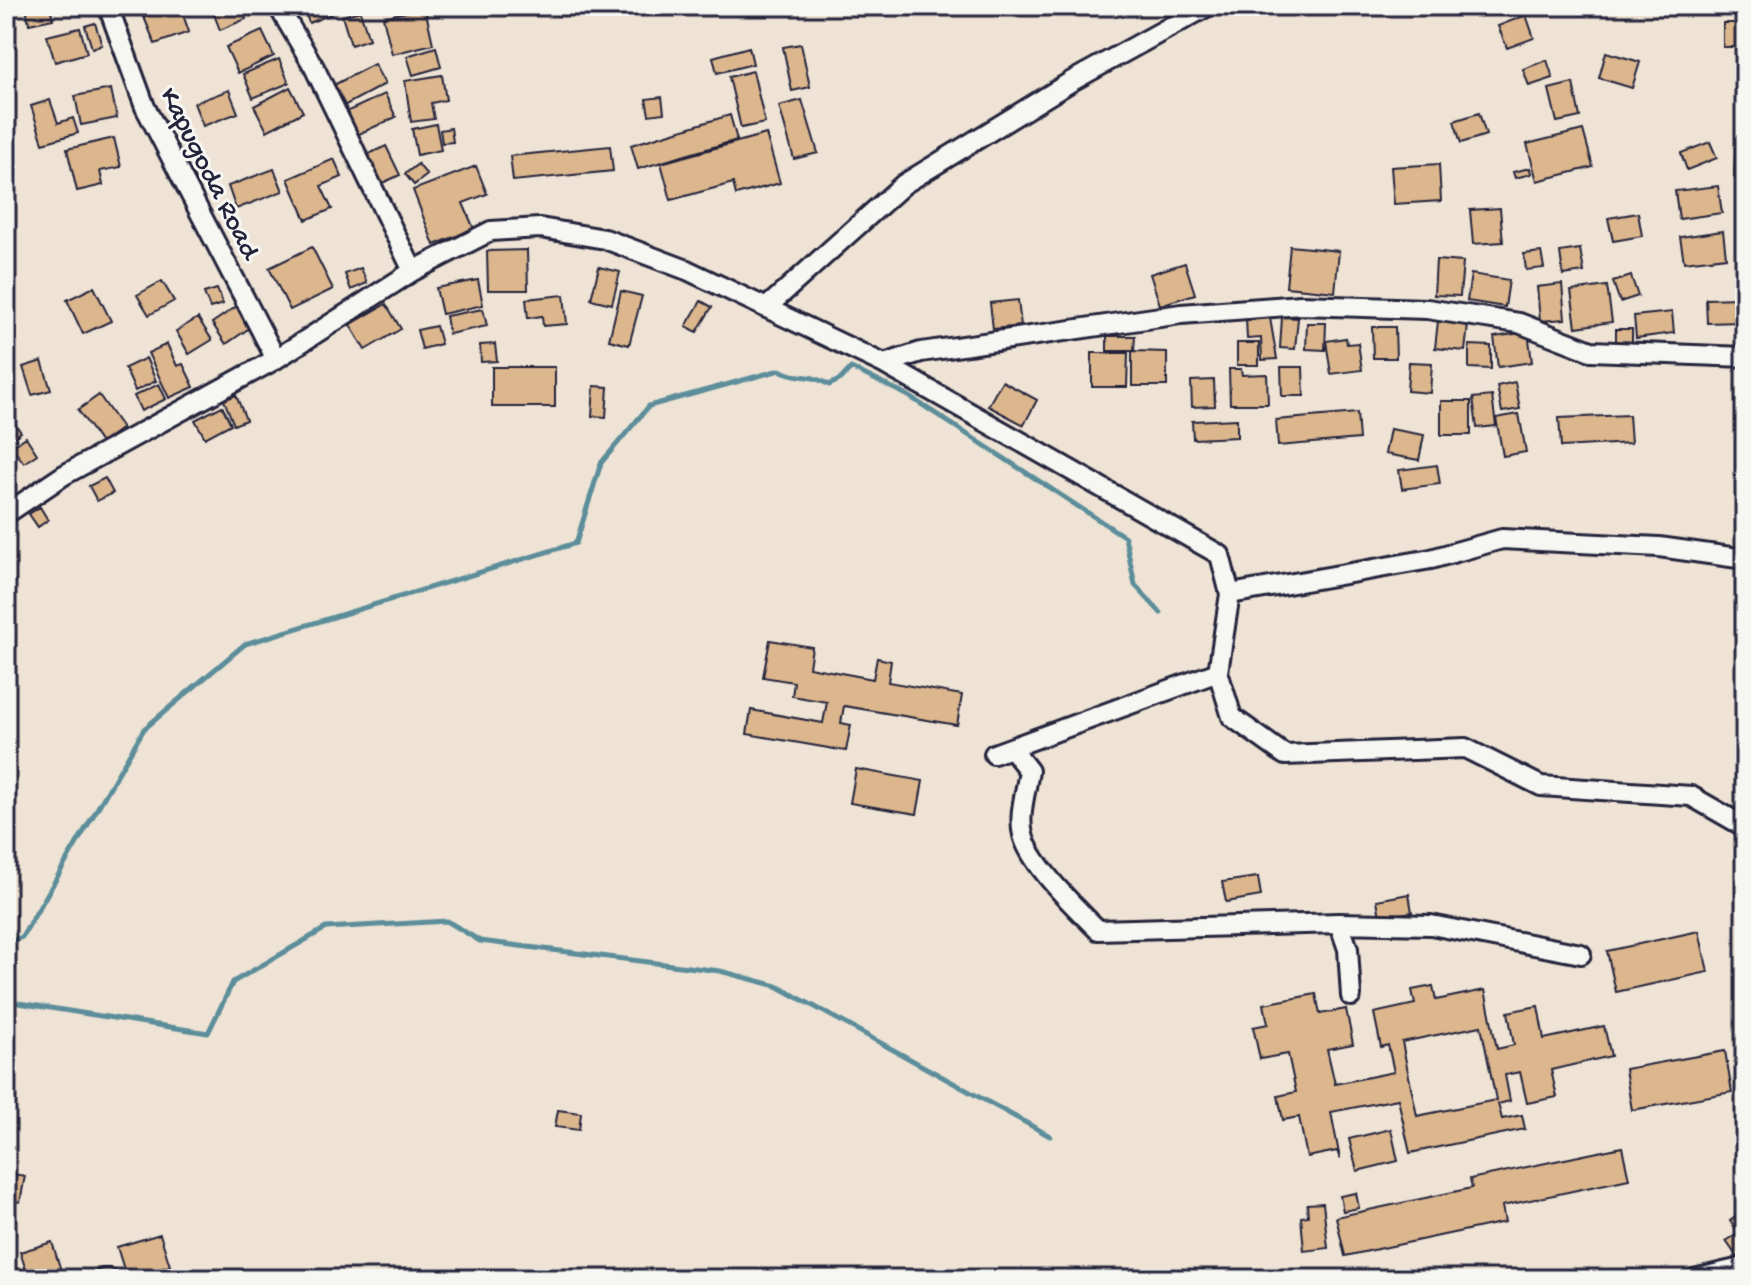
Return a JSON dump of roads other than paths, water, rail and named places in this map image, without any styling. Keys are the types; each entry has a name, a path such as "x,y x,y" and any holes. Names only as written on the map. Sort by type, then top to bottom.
{"street":[{"name":"Kapugoda Road","path":"108,6 145,107 276,359"},
{"path":"278,6 314,67 413,271"},
{"path":"766,308 904,184 1072,81 1208,6"},
{"path":"6,514 64,475 276,359 413,271 491,231 540,228 605,239 687,270 884,364 1220,555 1230,594 1218,672 1232,717 1285,755 1465,748 1541,786 1691,796 1745,827"},
{"path":"884,364 921,352 1181,314 1301,305 1427,309 1519,323 1591,351 1745,357"},
{"path":"1230,594 1431,559 1502,539 1659,547 1745,559"},
{"path":"1218,672 1002,751 1029,771 1022,816 1023,837 1062,895 1098,930 1339,923 1431,925 1581,954"},
{"path":"1339,923 1348,949 1351,996"},
{"path":"1694,1279 1745,1267"}],"waterway":[{"path":"6,944 22,937 144,729 245,644 576,543 601,463 649,406 780,370 829,385 841,379 851,368 907,395 1125,537 1135,585 1161,613"},
{"path":"6,1001 208,1033 233,982 326,928 447,921 480,941 720,971 777,986 1050,1136"}]}
